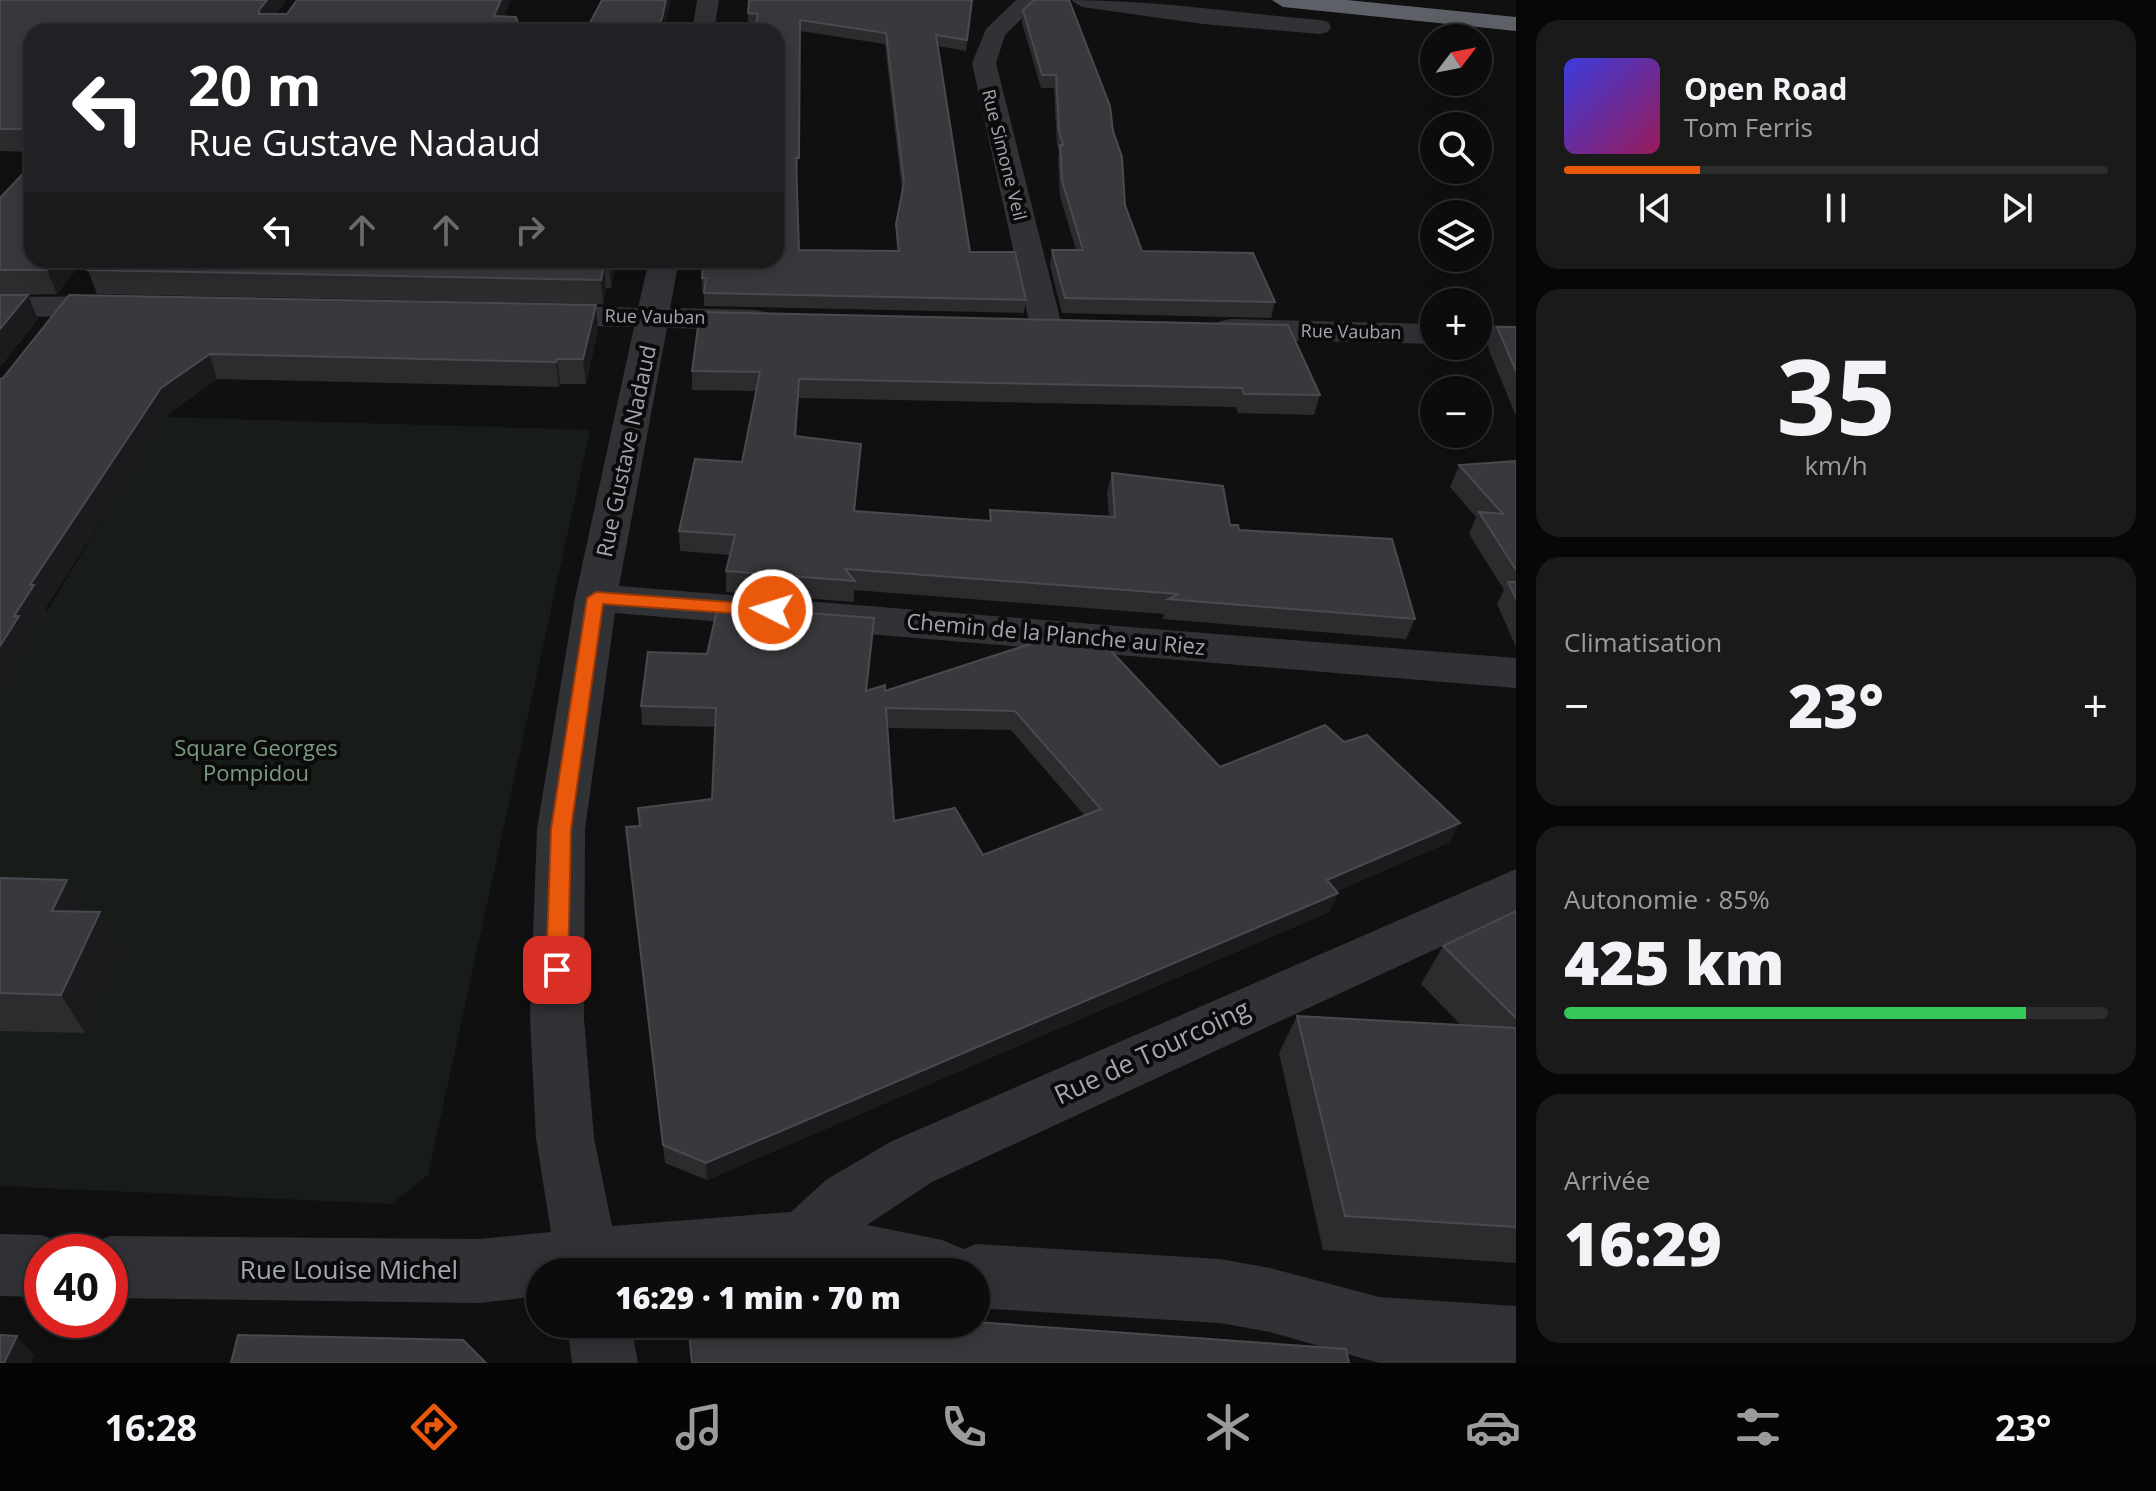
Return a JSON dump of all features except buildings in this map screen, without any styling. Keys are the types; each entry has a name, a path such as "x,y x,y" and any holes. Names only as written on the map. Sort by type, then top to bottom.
{"highway":[{"path":"1283,0 1516,24"},
{"path":"1349,0 1516,12"}],"street":[{"path":"704,24 708,0"},
{"name":"Rue Simone Veil","path":"1030,0 996,30 987,46 984,63 1046,326"},
{"path":"1082,0 1203,17 1320,27"},
{"name":"Rue Gustave Nadaud","path":"586,1258 565,1138 557,1019 561,829 596,598 663,268"},
{"path":"43,339 93,273"},
{"path":"0,307 156,307"},
{"name":"Rue Vauban","path":"514,314 795,320"},
{"name":"Rue Vauban","path":"1201,329 1420,334"},
{"path":"1492,335 1516,336"},
{"name":"Chemin de la Planche au Riez","path":"596,598 1516,673"},
{"name":"Rue de Tourcoing","path":"804,1242 848,1201 911,1162 1516,889"},
{"name":"Rue Louise Michel","path":"645,1258 721,1246 804,1242 878,1258"},
{"path":"0,1265 24,1266"},
{"name":"Rue Louise Michel","path":"128,1267 413,1272 526,1269"},
{"path":"990,1277 1220,1291 1270,1300 1379,1330 1516,1339"},
{"path":"601,1338 605,1363"}],"green space":[{"name":"Square Georges Pompidou","path":"164,417 590,430 428,1175 392,1204 0,1186 0,689"}],"route":[{"path":"557,970 561,829 596,598 772,610"}]}
